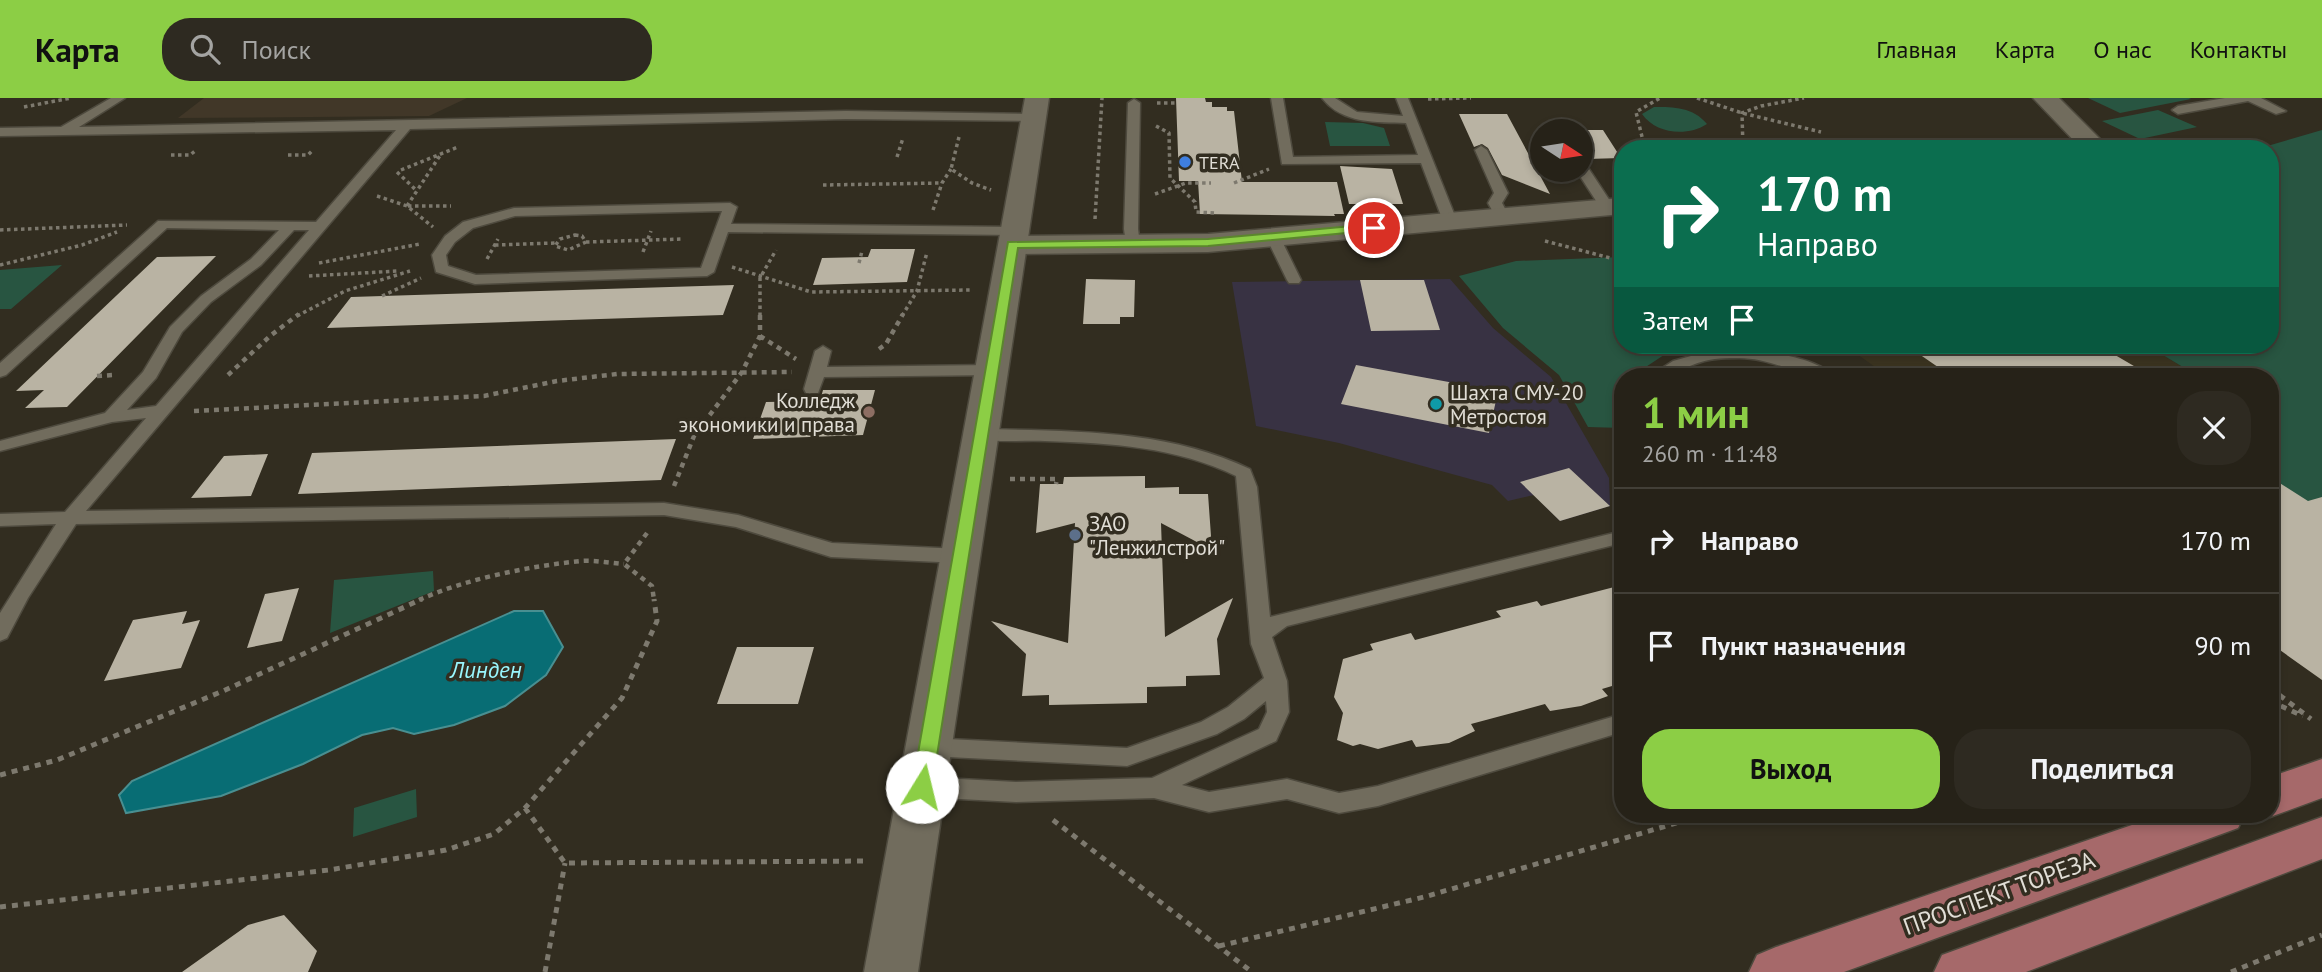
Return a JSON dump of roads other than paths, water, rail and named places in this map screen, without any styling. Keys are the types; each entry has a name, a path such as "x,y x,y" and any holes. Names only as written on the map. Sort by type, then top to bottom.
{"main road":[{"path":"2279,794 2322,778"},
{"name":"ПРОСПЕКТ ТОРЕЗА","path":"1776,972 2196,823"},
{"path":"1961,972 2322,838"}],"street":[{"path":"2045,98 2088,140"},
{"path":"891,972 1036,107"},
{"path":"1014,238 1093,244 1237,240 1614,206"}],"lane":[{"path":"62,131 119,98"},
{"path":"1277,98 1287,161 1427,159"},
{"path":"1328,98 1339,109 1361,116 1411,120"},
{"path":"1403,98 1450,221"},
{"path":"2178,110 2245,98"},
{"path":"2251,98 2280,111"},
{"path":"1133,244 1130,229 1134,103"},
{"path":"0,132 458,125 846,115 964,116 1036,107"},
{"path":"0,633 19,596 70,518 276,274 406,126"},
{"path":"1481,150 1501,193 1495,202 1502,216"},
{"path":"1593,181 1614,205"},
{"path":"730,206 723,228 707,272 475,280 441,269 439,255 450,239 468,225 514,212 730,206"},
{"path":"0,372 163,224 319,226"},
{"path":"111,417 150,374 176,330 206,299 256,262 290,226"},
{"path":"723,228 927,230 1014,238"},
{"path":"1273,237 1294,280"},
{"path":"811,389 823,351"},
{"path":"1671,368 1717,354"},
{"path":"1762,354 1807,368"},
{"path":"817,372 992,370"},
{"path":"0,446 111,417 161,411"},
{"path":"981,435 1141,442 1196,452 1244,473 1248,487 1262,644 1276,681 1278,712 1268,735 1154,788"},
{"path":"0,520 664,509 738,521 831,550 961,556"},
{"path":"1262,634 1280,620 1614,539"},
{"path":"925,767 1127,757 1209,728 1236,713 1276,681"},
{"path":"925,767 1016,792 1154,788 1209,802 1287,789 1339,803 1378,796 1614,725"}],"water":[{"name":"Линден","path":"514,611 543,611 563,647 546,675 505,706 454,725 414,734 393,728 362,735 303,764 221,796 126,813 119,795 132,781"}],"place":[{"name":"TERA","path":"1185,162"},
{"name":"Шахта СМУ-20 Метростоя","path":"1436,404"},
{"name":"Колледж экономики и права","path":"869,412"},
{"name":"ЗАО \"Ленжилстрой\"","path":"1075,535"}]}
